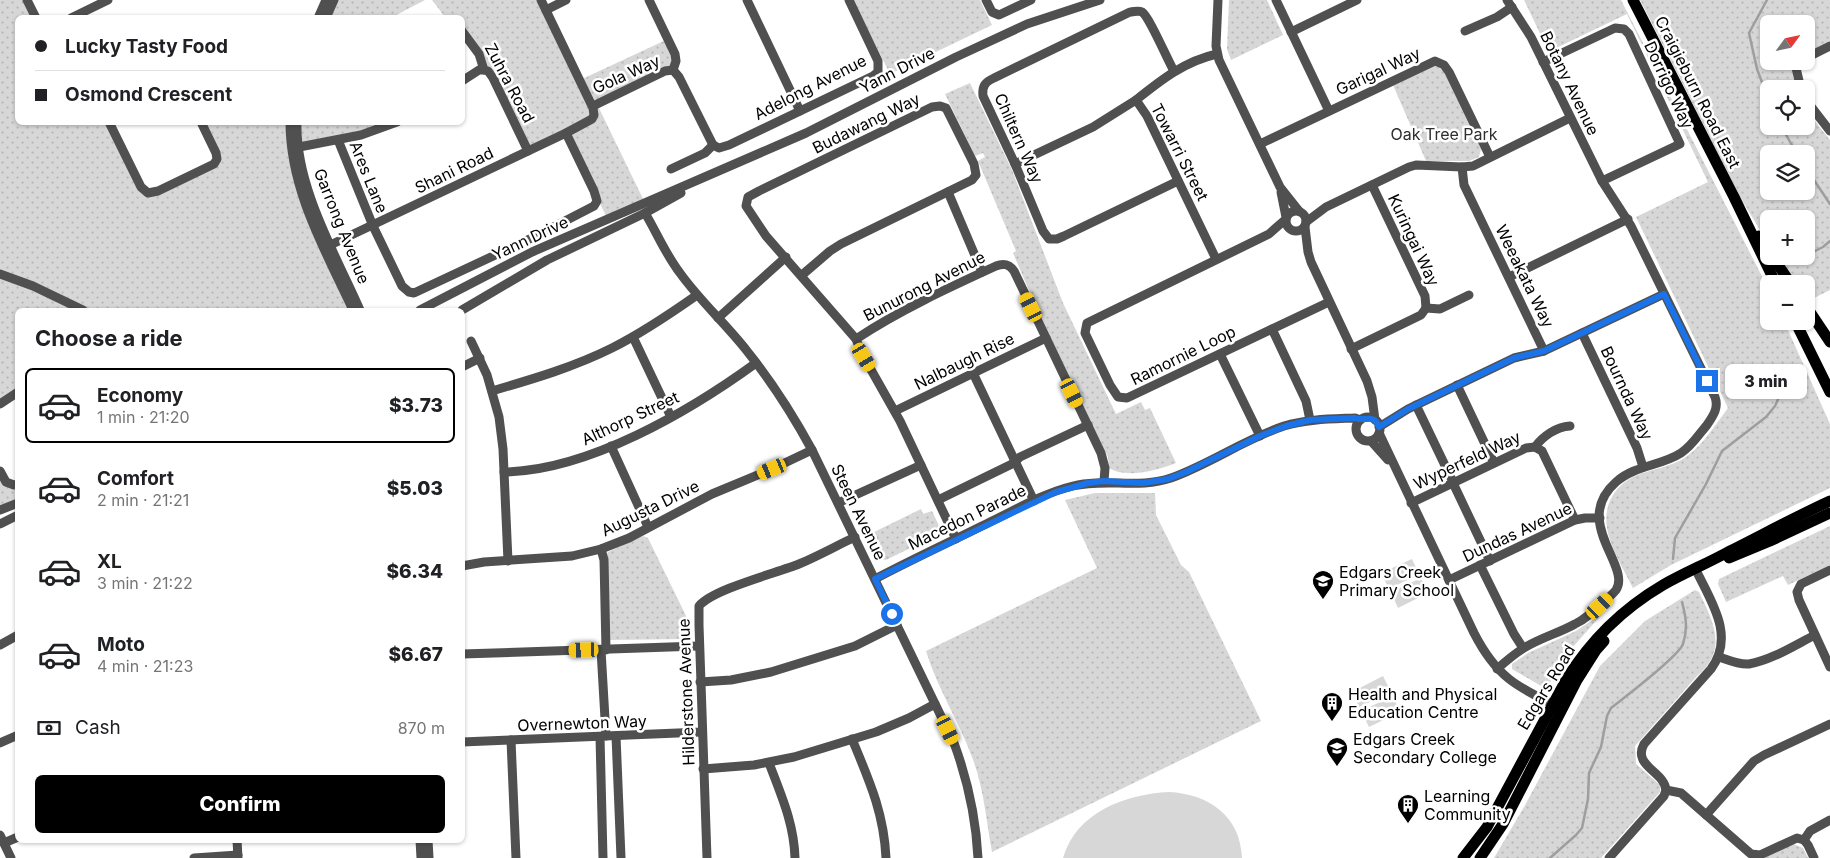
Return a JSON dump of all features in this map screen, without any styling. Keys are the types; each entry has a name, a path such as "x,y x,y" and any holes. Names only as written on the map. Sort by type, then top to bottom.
{"main road":[{"name":"Craigieburn Road East","path":"1634,1 1772,275"},
{"name":"Craigieburn Road East","path":"1734,197 1760,238"},
{"path":"1815,320 1830,342"},
{"path":"1799,330 1830,392"},
{"name":"Edgars Road","path":"1480,858 1503,824 1575,665 1600,635 1644,598 1761,534 1830,501"},
{"name":"Edgars Road","path":"1696,571 1770,541 1830,513"},
{"name":"Edgars Road","path":"1463,858 1487,827 1557,707"}],"street":[{"path":"27,0 34,15"},
{"path":"77,15 108,0"},
{"path":"319,15 326,0"},
{"path":"327,15 333,0"},
{"path":"542,0 593,110"},
{"path":"546,10 566,0"},
{"path":"649,0 675,54 676,61 672,70 681,80 713,144 705,153 671,169"},
{"path":"746,0 800,111"},
{"name":"Adelong Avenue","path":"713,144 719,148 725,146 878,72 878,61 849,0"},
{"path":"986,0 992,12 999,15 1031,0"},
{"name":"Yann Drive","path":"424,308 532,252 806,133 1027,24 1100,0"},
{"path":"1218,0 1217,54 1280,187 1287,227 1308,252 1370,389 1378,427 1411,502 1483,651 1497,669 1518,687 1557,707"},
{"path":"1276,0 1329,111"},
{"path":"1291,32 1357,0"},
{"path":"1465,31 1496,17 1509,2"},
{"name":"Botany Avenue","path":"1509,2 1525,26 1602,181"},
{"name":"Chiltern Way","path":"1174,71 1148,20 1141,12 1136,11 987,81 983,86 983,96 1015,164 1043,232 1053,240 1178,181"},
{"name":"Dorrigo Way","path":"1543,62 1615,28 1624,29 1629,34 1680,144 1602,181"},
{"name":"Zuhra Road","path":"465,35 479,54 484,70 488,71 493,78 528,151"},
{"path":"1815,54 1830,46"},
{"name":"Towarri Street","path":"1216,259 1147,116 1136,100 1174,71 1200,58 1217,54"},
{"name":"Garigal Way","path":"1260,144 1430,63 1439,62 1444,64 1449,72 1490,157"},
{"path":"465,79 479,70 484,70"},
{"name":"Gola Way","path":"593,110 665,71 672,70"},
{"path":"1015,164 1093,127 1136,100"},
{"name":"Budawang Way","path":"936,106 944,107 948,111 976,170 976,175 972,180 948,192 834,248 802,275 749,213 746,206 748,197 936,106"},
{"name":"Shani Road","path":"328,247 566,133 590,120 593,110"},
{"path":"1815,111 1830,130"},
{"path":"1292,231 1298,231 1326,207 1416,165 1472,166 1570,118"},
{"path":"110,125 141,187 148,193 158,191 214,164 217,159 216,153 202,125"},
{"name":"Garrong Avenue","path":"291,125 295,148 308,191 352,308"},
{"name":"Garrong Avenue","path":"295,148 297,125"},
{"path":"295,148 361,135 389,125"},
{"name":"Ares Lane","path":"338,140 373,226 402,286 411,293 418,292 536,236 594,206 597,201 594,191 566,133"},
{"name":"Weeakata Way","path":"1462,167 1464,185 1544,351"},
{"name":"Yann Drive","path":"465,308 547,260 645,214 711,175"},
{"path":"1497,669 1513,654 1523,648 1581,621 1616,590 1620,580 1619,574 1602,537 1600,518 1602,503 1610,488 1623,476 1643,467 1672,458 1687,448 1711,419 1717,405 1715,397 1628,220 1602,181"},
{"name":"Kuringai Way","path":"1372,185 1425,296 1426,308"},
{"path":"1280,187 1305,216 1308,252"},
{"path":"948,192 982,272"},
{"path":"1286,218 1291,212 1326,207"},
{"name":"Steen Avenue","path":"645,214 678,271 756,362 783,400 812,450 954,743 969,787 974,813 978,858"},
{"name":"Ramornie Loop","path":"1269,234 1286,218"},
{"path":"1509,277 1628,220"},
{"name":"Ramornie Loop","path":"1292,231 1269,234 1087,323 1085,328 1088,338 1110,385 1115,394 1121,398 1127,398 1329,302"},
{"name":"Garrong Avenue","path":"328,247 359,308"},
{"path":"718,318 786,257"},
{"name":"Bunurong Avenue","path":"856,339 884,320 982,272 1002,264 1007,264 1011,268 1088,425 1104,462 1104,481"},
{"path":"0,274 33,286 76,308"},
{"path":"802,275 838,320 856,339 861,352 894,411 956,539"},
{"path":"1371,441 1378,427 1416,405 1514,358 1544,351 1664,294"},
{"path":"492,391 578,363 633,337 659,322 697,295"},
{"path":"1352,349 1422,315 1426,308 1440,309 1469,295"},
{"path":"1272,329 1306,401 1310,420"},
{"name":"Bournda Way","path":"1582,333 1637,448 1643,467"},
{"path":"633,337 671,417"},
{"name":"Nalbaugh Rise","path":"894,411 1046,338"},
{"path":"472,341 492,391 500,425 508,561"},
{"path":"1220,354 1260,436"},
{"path":"465,366 480,358"},
{"name":"Althorp Street","path":"504,472 528,471 552,466 611,446 671,417 726,384 756,362"},
{"path":"973,373 1034,501"},
{"path":"1457,385 1494,463"},
{"path":"1370,389 1369,402 1362,419 1357,424 1356,434 1362,440 1371,441 1380,449 1396,470"},
{"path":"0,404 15,394"},
{"path":"1416,405 1490,561"},
{"path":"1362,419 1369,418 1378,427"},
{"name":"Macedon Parade","path":"875,579 1034,501 1072,486 1104,481 1143,483 1168,479 1260,436 1286,426 1310,420 1362,419"},
{"name":"Macedon Parade","path":"1330,420 1355,430"},
{"path":"938,500 1012,464 1020,457 1088,425"},
{"name":"Wyperfeld Way","path":"1536,447 1545,436 1570,426"},
{"path":"611,446 648,528"},
{"name":"Wyperfeld Way","path":"1411,502 1526,448 1536,447 1542,451 1575,520"},
{"name":"Augusta Drive","path":"465,565 484,562 572,556 601,549 629,538 705,497 812,450"},
{"path":"838,503 921,465"},
{"path":"0,471 6,482 15,485"},
{"path":"0,510 15,504"},
{"path":"0,524 15,516"},
{"name":"Dundas Avenue","path":"1449,580 1575,520 1600,518"},
{"name":"Hilderstone Avenue","path":"707,858 698,609 704,601 819,555 855,537"},
{"path":"601,549 605,578 604,650 607,736 603,858"},
{"path":"1480,565 1514,634 1523,648"},
{"path":"1830,570 1801,584 1797,590 1797,596 1830,667"},
{"path":"1609,858 1664,796 1666,790 1664,782 1646,764 1641,755 1644,744 1706,676 1715,664 1718,656 1722,642 1721,626 1696,571"},
{"path":"700,682 731,680 771,672 855,646 897,625"},
{"path":"1718,656 1749,664 1772,656 1815,635"},
{"path":"0,645 15,637"},
{"path":"465,654 700,646"},
{"path":"703,769 769,763 891,726 935,704"},
{"path":"1706,815 1754,761 1830,724"},
{"name":"Overnewton Way","path":"465,742 702,732"},
{"path":"0,743 15,736"},
{"path":"607,736 621,858"},
{"path":"852,739 868,776 879,809 886,858"},
{"path":"511,740 516,858"},
{"path":"769,763 789,815 793,831 795,858"},
{"path":"1666,790 1681,793 1706,815 1745,855 1757,856 1797,838 1804,840 1814,858"},
{"path":"1804,840 1810,831 1830,820"},
{"path":"0,835 11,858"},
{"path":"4,844 15,838"},
{"path":"194,858 238,857 237,843"},
{"path":"420,843 421,858"},
{"path":"428,843 429,858"}],"green space":[{"path":"0,0 27,0 35,15 15,15 15,125 110,125 148,193 217,159 202,125 291,125 352,308 15,308 15,393 0,404"},
{"path":"334,0 425,0 397,15 327,15"},
{"path":"432,0 541,0 580,80 668,39 674,52 673,70 597,104 645,203 608,220 566,133 528,151 465,35 465,15 443,15"},
{"path":"853,0 980,0 992,25 890,74"},
{"path":"1229,0 1267,0 1283,35 1231,60 1227,49"},
{"path":"1524,0 1621,0 1761,275 1760,330 1788,330 1830,424 1830,488 1671,565 1633,588 1616,555 1608,531 1606,519 1613,495 1622,484 1632,478 1686,457 1704,440 1728,408 1636,217 1708,182 1627,14 1552,50 1547,48"},
{"path":"1640,0 1830,0 1830,42 1815,49 1815,15 1760,15 1760,70 1792,70 1794,80 1760,80 1760,135 1815,135 1815,121 1830,140 1830,290 1815,298 1815,275 1791,275 1784,265 1815,265 1815,210 1760,210 1760,230 1740,197"},
{"name":"Oak Tree Park","path":"1433,65 1443,70 1481,149 1479,157 1469,161 1426,161 1393,85"},
{"path":"970,83 1012,170 1063,303 1116,414 1141,402 1145,410 1150,408 1176,463 1152,471 1133,473 1124,473 1109,468 1108,457 1040,316 1013,253 1016,251 978,161 985,157 983,153 975,156 945,94"},
{"path":"297,125 389,125 298,148"},
{"path":"0,471 3,478 15,488 15,503 0,510"},
{"path":"1095,493 1155,493 1156,515 1181,565 1189,572 1261,721 992,852 982,792 976,769 926,651 1097,568 1065,500"},
{"path":"921,509 923,514 932,511 941,530 939,534 886,560 878,558 868,535"},
{"path":"1830,526 1830,565 1788,585 1783,576 1726,602 1718,584 1719,579"},
{"path":"643,536 648,538 688,620 688,639 609,640 606,556 608,552"},
{"path":"1412,559 1419,574 1389,589 1381,573"},
{"path":"1421,578 1428,593 1398,608 1391,592"},
{"path":"1695,590 1699,592 1713,625 1715,646 1712,656 1707,666 1635,746 1636,764 1660,785 1660,792 1601,858 1494,858 1524,807 1600,666 1645,621"},
{"path":"1603,613 1565,656 1549,684 1543,687 1512,669 1512,664 1528,653 1576,631"},
{"path":"1383,676 1391,692 1359,707 1352,692"},
{"path":"1393,696 1400,712 1369,727 1361,711"},
{"path":"1169,792 1197,797 1209,802 1219,810 1235,830 1240,843 1242,858 1063,858 1070,842 1091,817 1120,802 1136,797"},
{"path":"1793,844 1803,848 1808,858 1764,858"}],"waterway":[{"path":"1761,80 1749,33 1767,0"},
{"path":"1786,135 1792,145"},
{"path":"1815,182 1830,204"},
{"path":"1815,251 1830,241"},
{"path":"1673,559 1675,538 1706,484 1722,451 1766,417 1775,406 1788,377 1797,365"},
{"path":"1550,858 1582,828 1588,799 1589,773 1601,747 1607,716 1611,708 1662,667 1683,644 1686,623 1682,602"}],"place":[{"name":"Edgars Creek Primary School","path":"1323,600"},
{"name":"Health and Physical Education Centre","path":"1332,722"},
{"name":"Edgars Creek Secondary College","path":"1337,767"},
{"name":"Learning Community","path":"1408,824"}],"route":[{"path":"892,614 875,579 1034,501 1072,486 1088,483 1104,481 1143,483 1168,479 1260,436 1300,422 1372,418 1378,423 1379,427 1408,409 1514,358 1544,351 1664,294 1707,381"}]}
